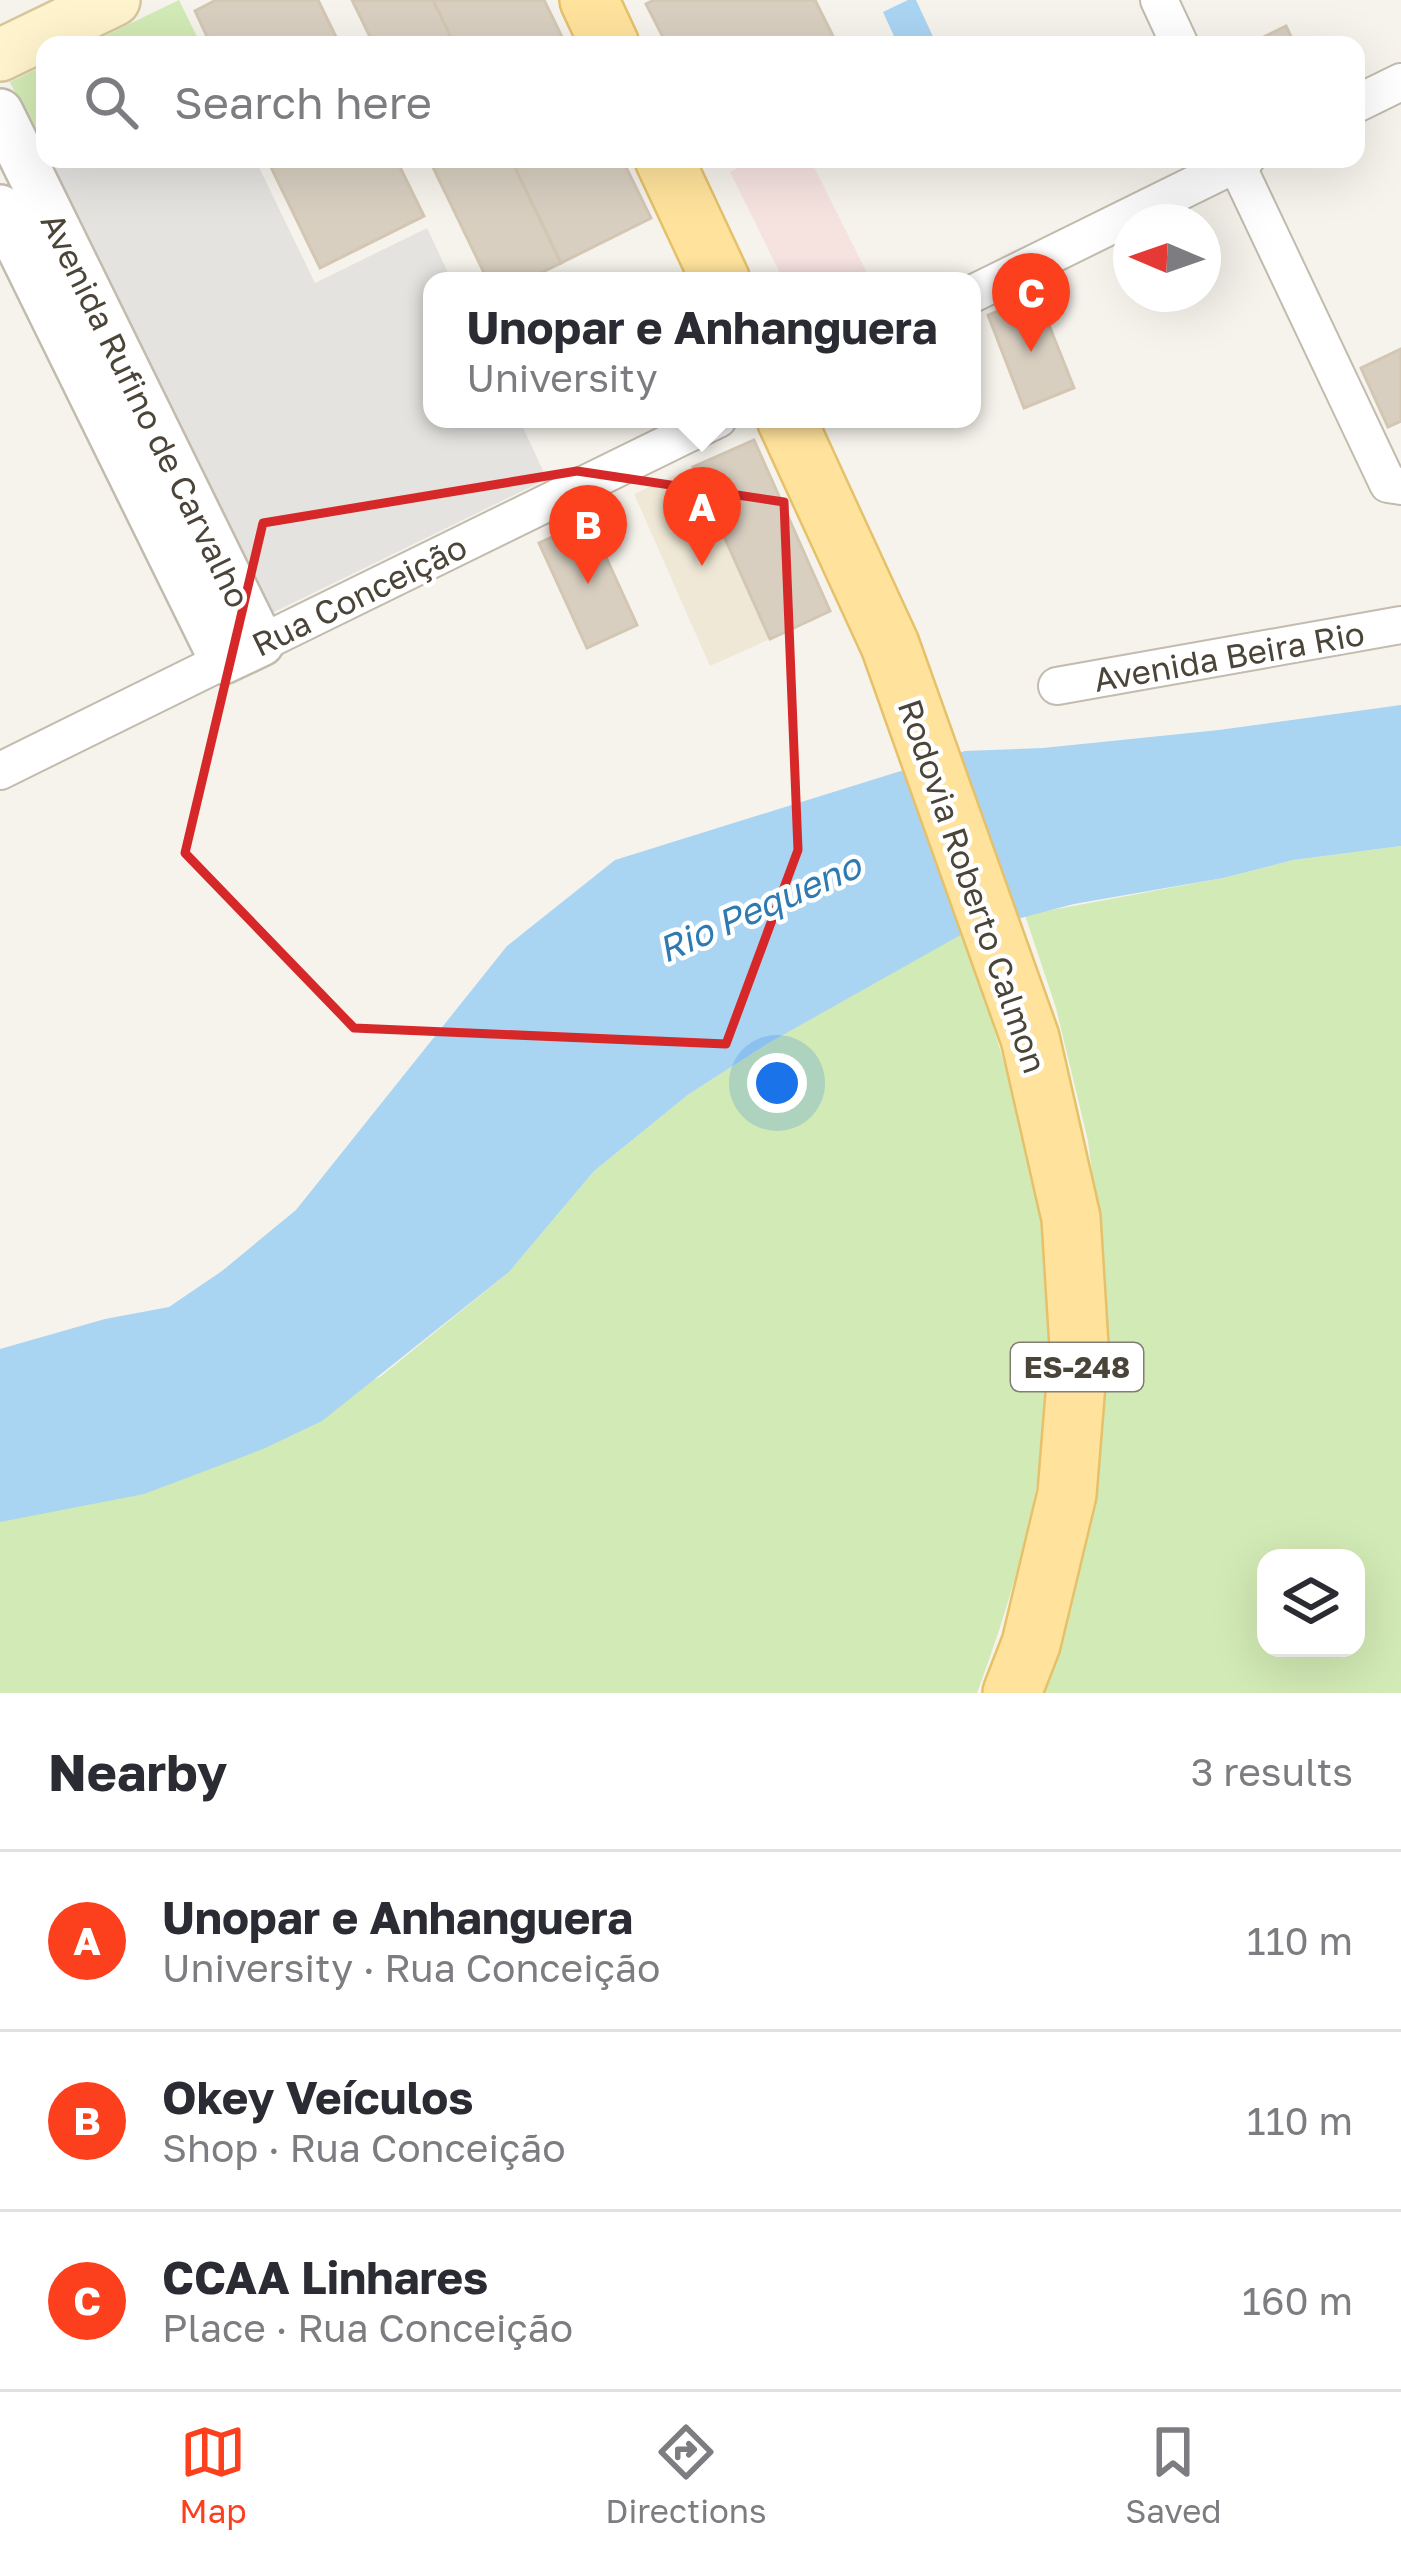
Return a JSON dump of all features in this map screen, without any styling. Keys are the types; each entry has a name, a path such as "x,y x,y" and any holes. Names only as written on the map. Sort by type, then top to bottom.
{"main road":[{"path":"39,36 114,0"},
{"path":"589,0 606,36"},
{"path":"0,55 36,38"},
{"path":"668,168 717,272"},
{"name":"Rodovia Roberto Calmon","path":"790,428 890,645 1030,1038 1071,1218 1078,1346 1067,1494 1031,1645 1012,1693"}],"street":[{"path":"1159,0 1176,36"},
{"path":"1365,100 1401,82"},
{"name":"Avenida Rufino de Carvalho","path":"0,112 242,652"},
{"path":"981,289 1223,168"},
{"path":"1243,168 1394,485"},
{"name":"Avenida Rufino de Carvalho","path":"0,208 242,652"},
{"name":"Rua Conceição","path":"0,771 700,428"},
{"name":"Avenida Beira Rio","path":"1057,686 1401,625"}],"highlighted area":[{"path":"577,471 784,502 798,850 726,1044 354,1028 185,853 263,523"}],"shaded area":[{"path":"51,168 259,168 315,283 427,228 448,272 423,272 423,428 523,428 547,479 266,616"},
{"path":"738,168 814,168 866,272 780,272 730,172"},
{"path":"693,467 770,639 710,666 634,494"}],"green space":[{"path":"179,0 197,36 105,36"},
{"path":"36,69 36,136 10,82"},
{"path":"1401,846 1401,1693 1030,1693 1101,1241 1088,1141 1056,1008 1025,915 1293,860"},
{"path":"964,932 1029,1159 1045,1251 1051,1349 1049,1399 1034,1499 1009,1597 977,1693 0,1693 0,1522 380,1377 509,1272 594,1171 689,1094"}],"water":[{"path":"916,0 933,36 894,36 883,12"},
{"name":"Rio Pequeno","path":"1401,705 1401,846 1293,860 1223,878 1074,904 964,933 767,1044 689,1094 594,1171 509,1272 322,1421 144,1494 0,1522 0,1349 105,1319 169,1307 222,1271 296,1210 507,946 615,860 965,751 1219,730"}],"building":[{"path":"216,0 318,0 336,36 207,36 195,11"},
{"path":"352,0 433,0 451,36 370,36"},
{"path":"433,0 544,0 562,36 451,36"},
{"path":"654,0 815,0 833,36 662,36 646,4"},
{"path":"1286,26 1291,36 1265,36"},
{"path":"271,168 400,168 424,216 320,268"},
{"path":"433,168 515,168 561,263 542,272 484,272"},
{"path":"515,168 626,168 651,218 561,263"},
{"path":"1037,295 1074,388 1024,408 988,315"},
{"path":"1401,349 1401,421 1388,427 1361,368"},
{"path":"754,440 830,611 770,639 693,467"},
{"path":"589,520 637,625 587,648 539,543"}],"place":[{"name":"CCAA Linhares","path":"1031,352"},
{"name":"Unopar e Anhanguera","path":"702,566"},
{"name":"Okey Veículos","path":"588,584"}]}
